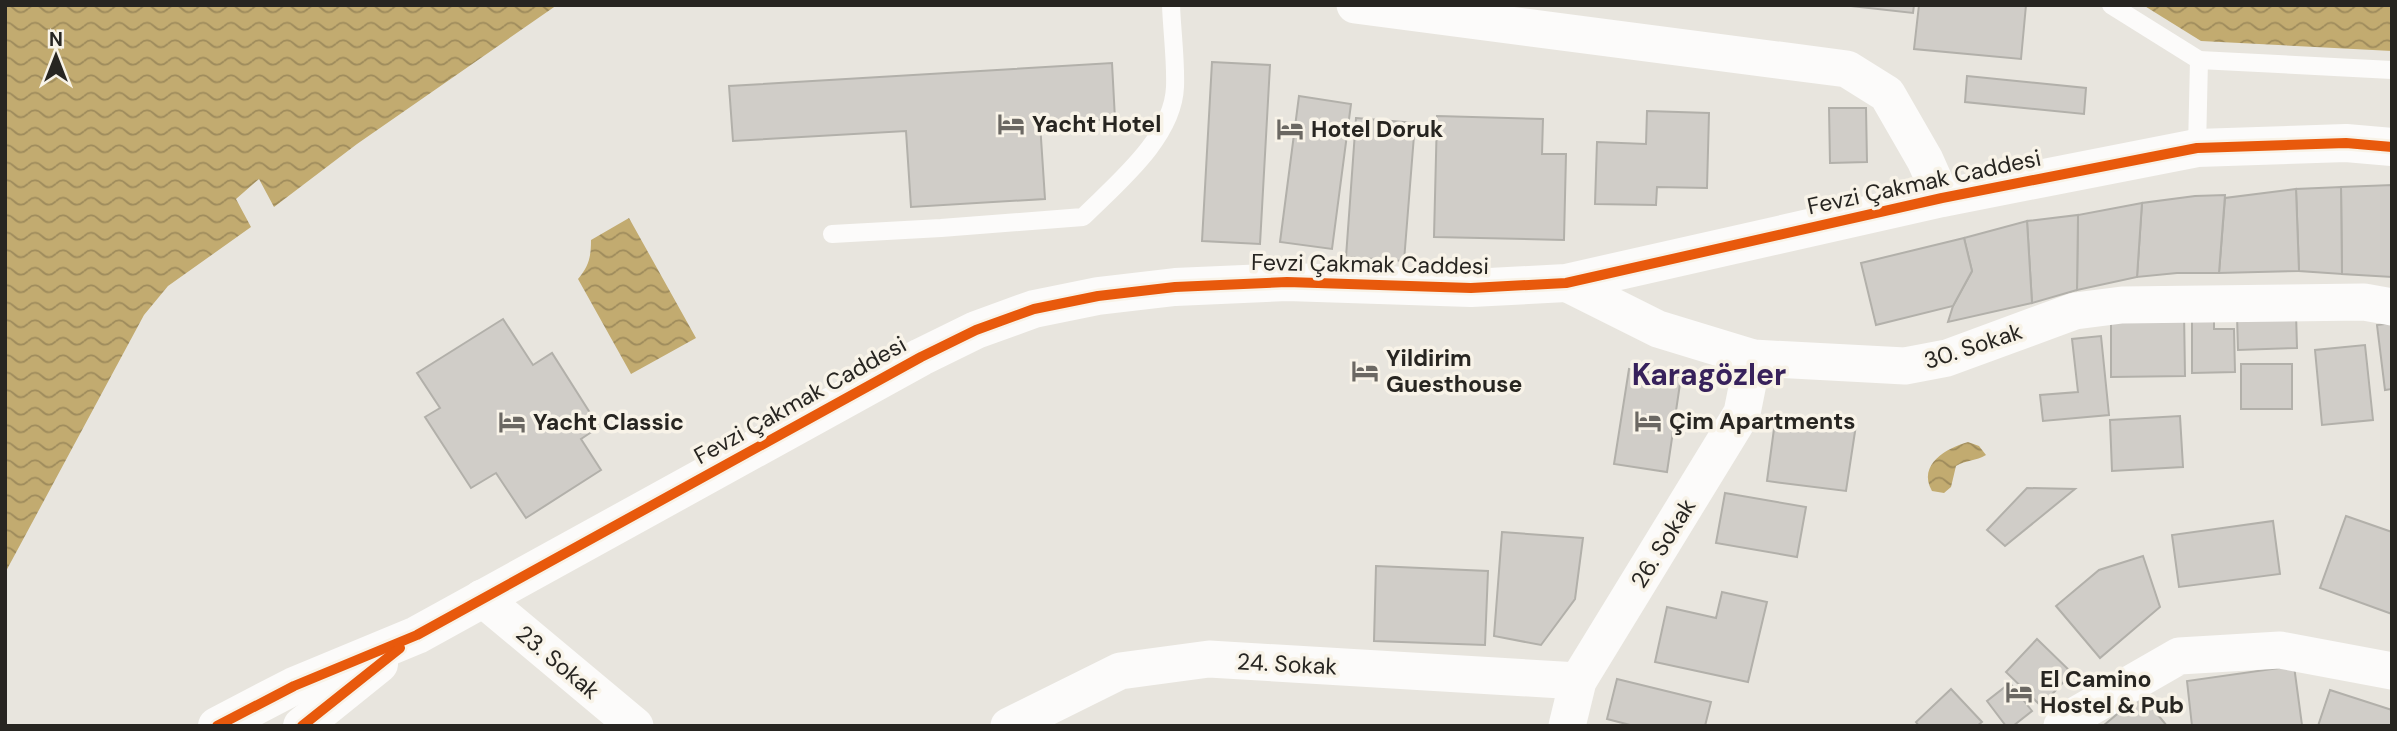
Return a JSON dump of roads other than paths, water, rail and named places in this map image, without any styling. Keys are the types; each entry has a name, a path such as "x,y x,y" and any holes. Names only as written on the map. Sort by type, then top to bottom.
{"street":[{"path":"1355,5 1847,69 1887,94 1925,159 1942,198"},
{"name":"Fevzi Çakmak Caddesi","path":"217,726 294,686 417,635 921,357 976,330 1034,309 1098,296 1199,286 1287,282 1471,288 1566,283 1942,198 2197,148 2346,143 2392,147"},
{"name":"30. Sokak","path":"1566,283 1658,329 1753,358 1905,366 1947,358 2075,311 2122,304 2364,302 2392,307"},
{"name":"26. Sokak","path":"1567,726 1578,681 1742,413 1753,358"},
{"name":"23. Sokak","path":"482,598 635,726"},
{"name":"Fevzi Çakmak Caddesi","path":"302,726 417,635"},
{"path":"2062,726 2179,656 2280,650 2392,671"},
{"name":"24. Sokak","path":"1009,726 1120,671 1209,659 1578,681"}],"lane":[{"path":"832,234 941,229 1083,217 1126,175 1166,127 1175,89 1171,5"},
{"path":"2111,5 2199,60 2392,71"},
{"path":"2197,148 2199,60"}],"water":[{"path":"5,5 557,5 357,144 274,207 259,179 236,199 251,227 168,286 144,315 5,573"},
{"path":"2143,5 2392,5 2392,51 2201,41"},
{"path":"629,218 696,338 631,374 578,279 589,261 591,240"},
{"path":"1968,442 1979,446 1986,455 1956,466 1951,487 1944,493 1932,491 1928,481 1931,465 1951,448"}],"place":[{"name":"Yacht Hotel","path":"1011,124"},
{"name":"Hotel Doruk","path":"1290,129"},
{"name":"Yildirim Guesthouse","path":"1365,371"},
{"name":"Çim Apartments","path":"1648,421"},
{"name":"Yacht Classic","path":"512,422"},
{"name":"El Camino Hostel & Pub","path":"2019,692"}],"district":[{"name":"Karagözler","path":"1709,375"}]}
